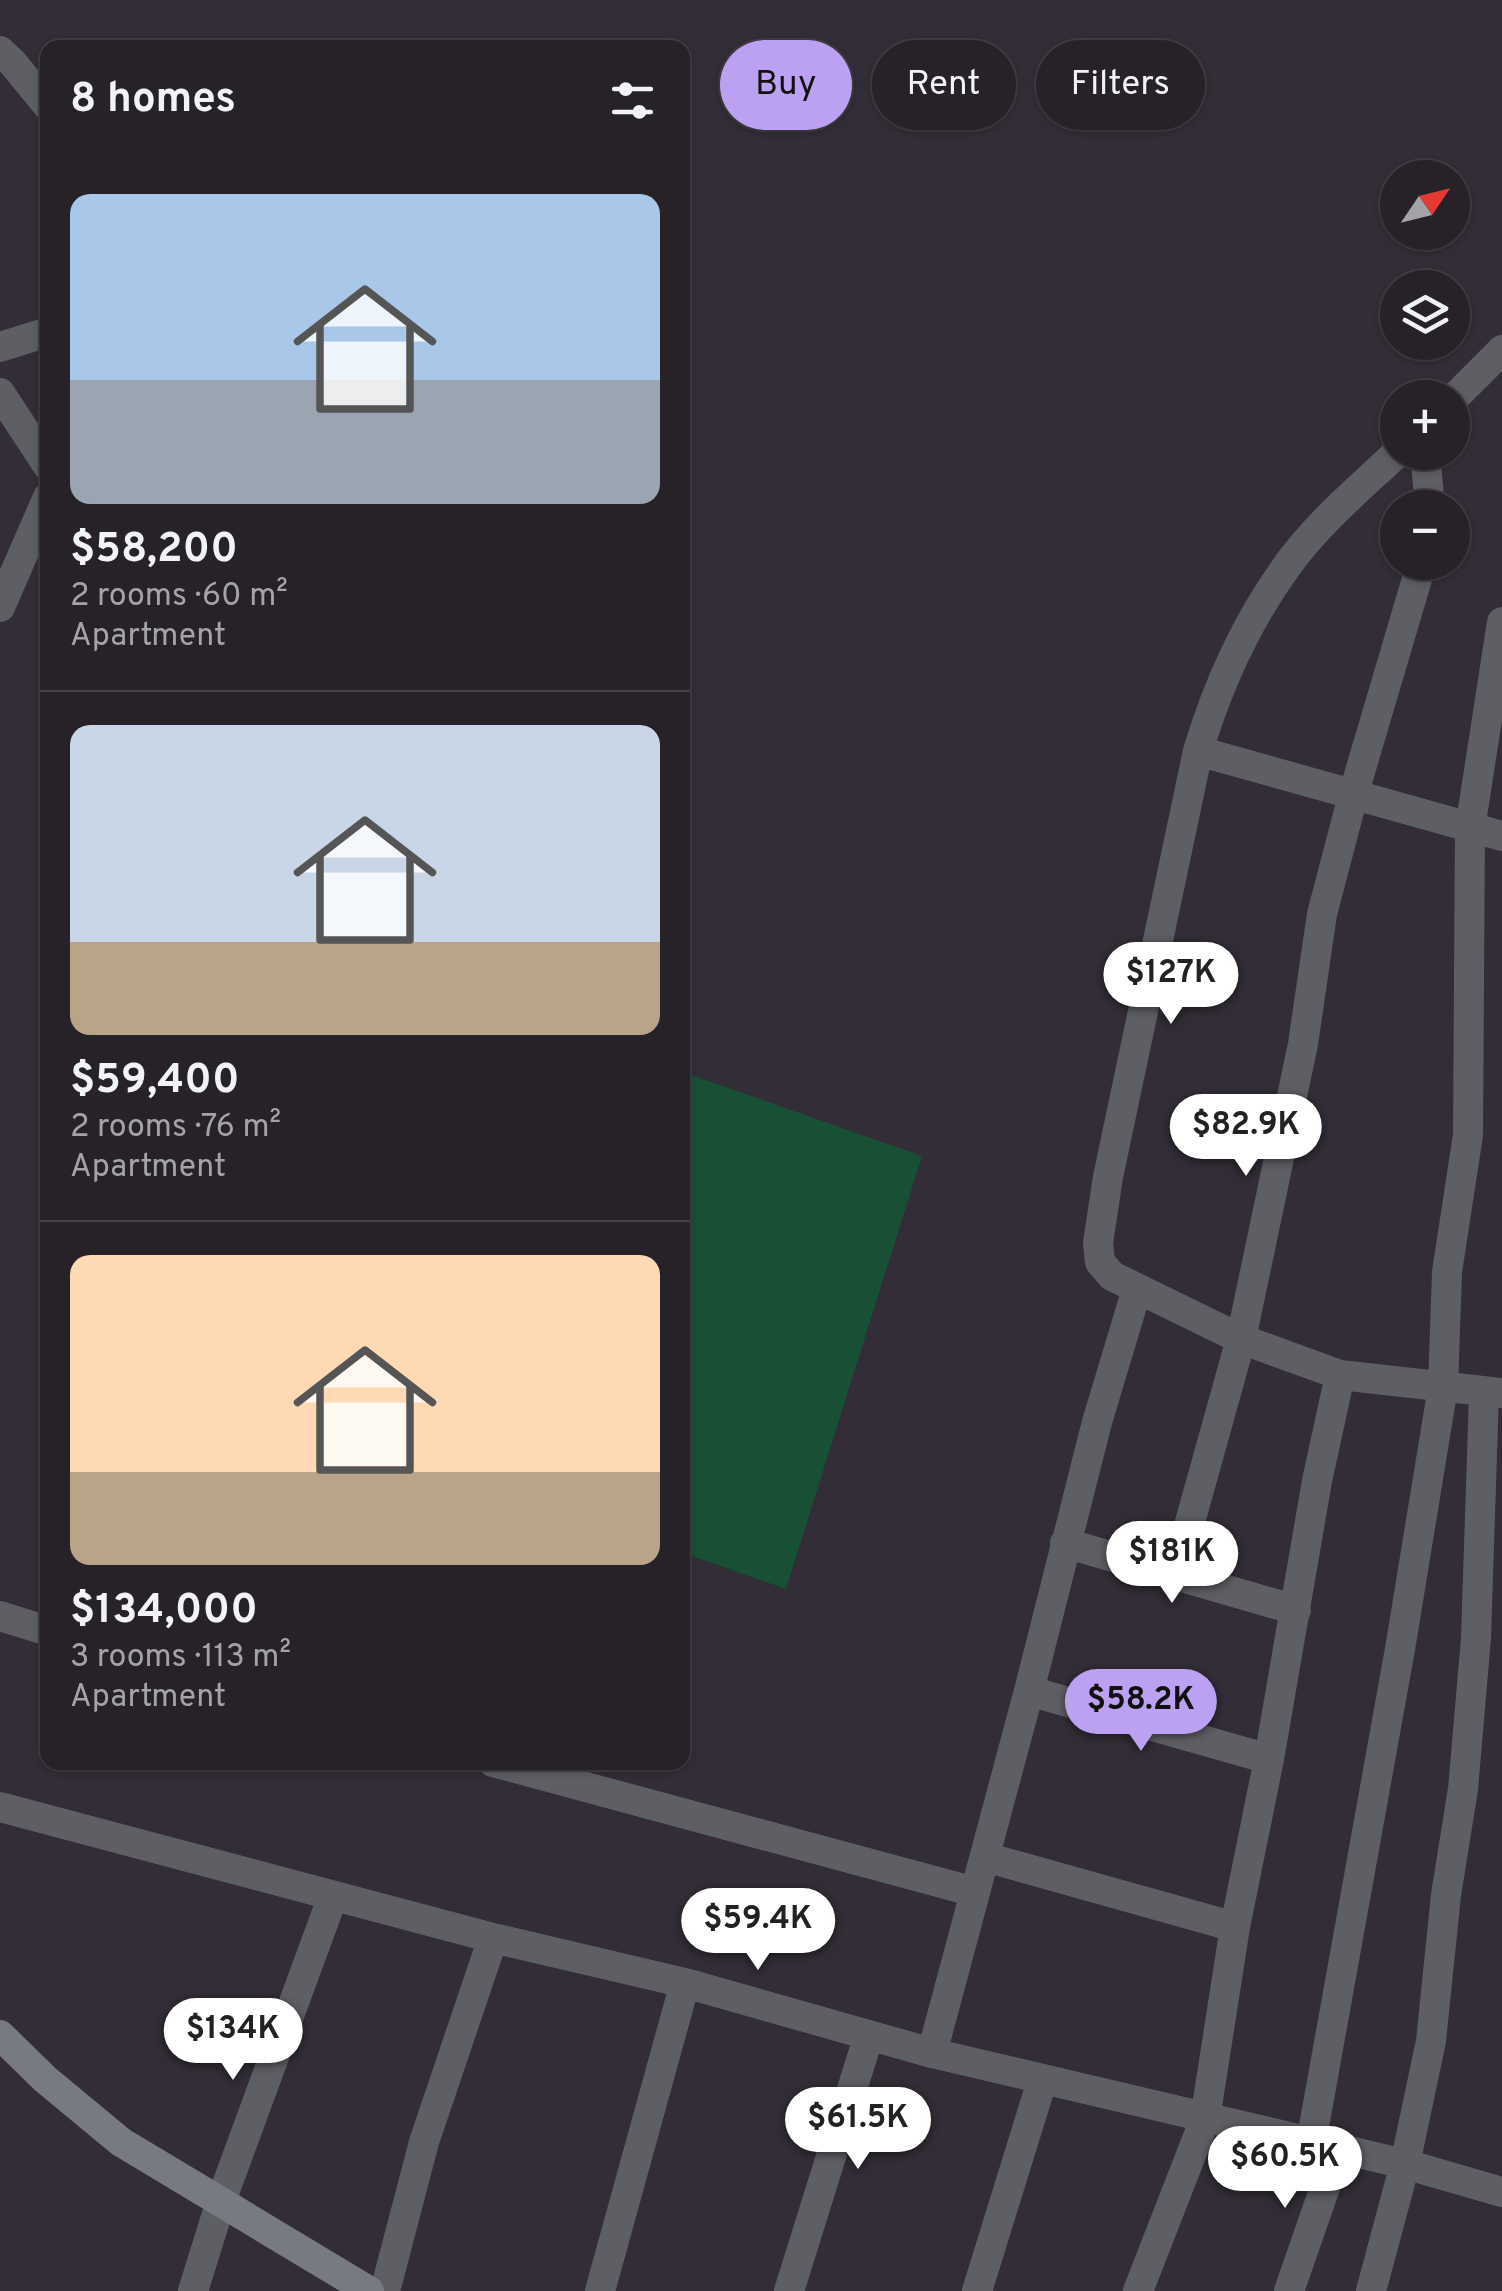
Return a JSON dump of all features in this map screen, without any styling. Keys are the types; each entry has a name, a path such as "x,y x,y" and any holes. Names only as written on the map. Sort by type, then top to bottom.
{"street":[{"path":"0,51 40,97"},
{"path":"0,347 40,334"},
{"path":"1470,382 1502,350"},
{"path":"0,393 40,454"},
{"path":"1371,2291 1405,2164 1431,2041 1446,1895 1472,1711 1493,1393 1340,1375 1241,1339 1112,1276 1100,1262 1098,1243 1108,1177 1198,751 1230,664 1290,562 1331,514 1380,469"},
{"path":"0,607 40,515"},
{"path":"1175,1576 1241,1339 1304,1044 1322,914 1417,580"},
{"path":"1289,2291 1325,2147 1443,1387 1447,1272 1468,1134 1470,829 1502,622"},
{"path":"1198,751 1502,836"},
{"path":"932,2052 1097,1422 1137,1289"},
{"path":"1138,2291 1205,2120 1235,1927 1340,1375"},
{"path":"1065,1543 1296,1610"},
{"path":"0,1616 40,1628"},
{"path":"1029,1691 1269,1759"},
{"path":"523,1770 975,1892"},
{"path":"0,1807 493,1938 685,1983 1042,2081 1405,2164 1502,2192"},
{"path":"985,1857 1235,1927"},
{"path":"193,2291 221,2201 333,1896"},
{"path":"385,2291 424,2142 493,1938"},
{"path":"600,2291 685,1983"},
{"path":"789,2291 869,2035"},
{"path":"0,2036 59,2092 121,2142 369,2291"},
{"path":"978,2291 1042,2081"}],"green space":[{"path":"690,1074 922,1156 786,1589 690,1555"}]}
